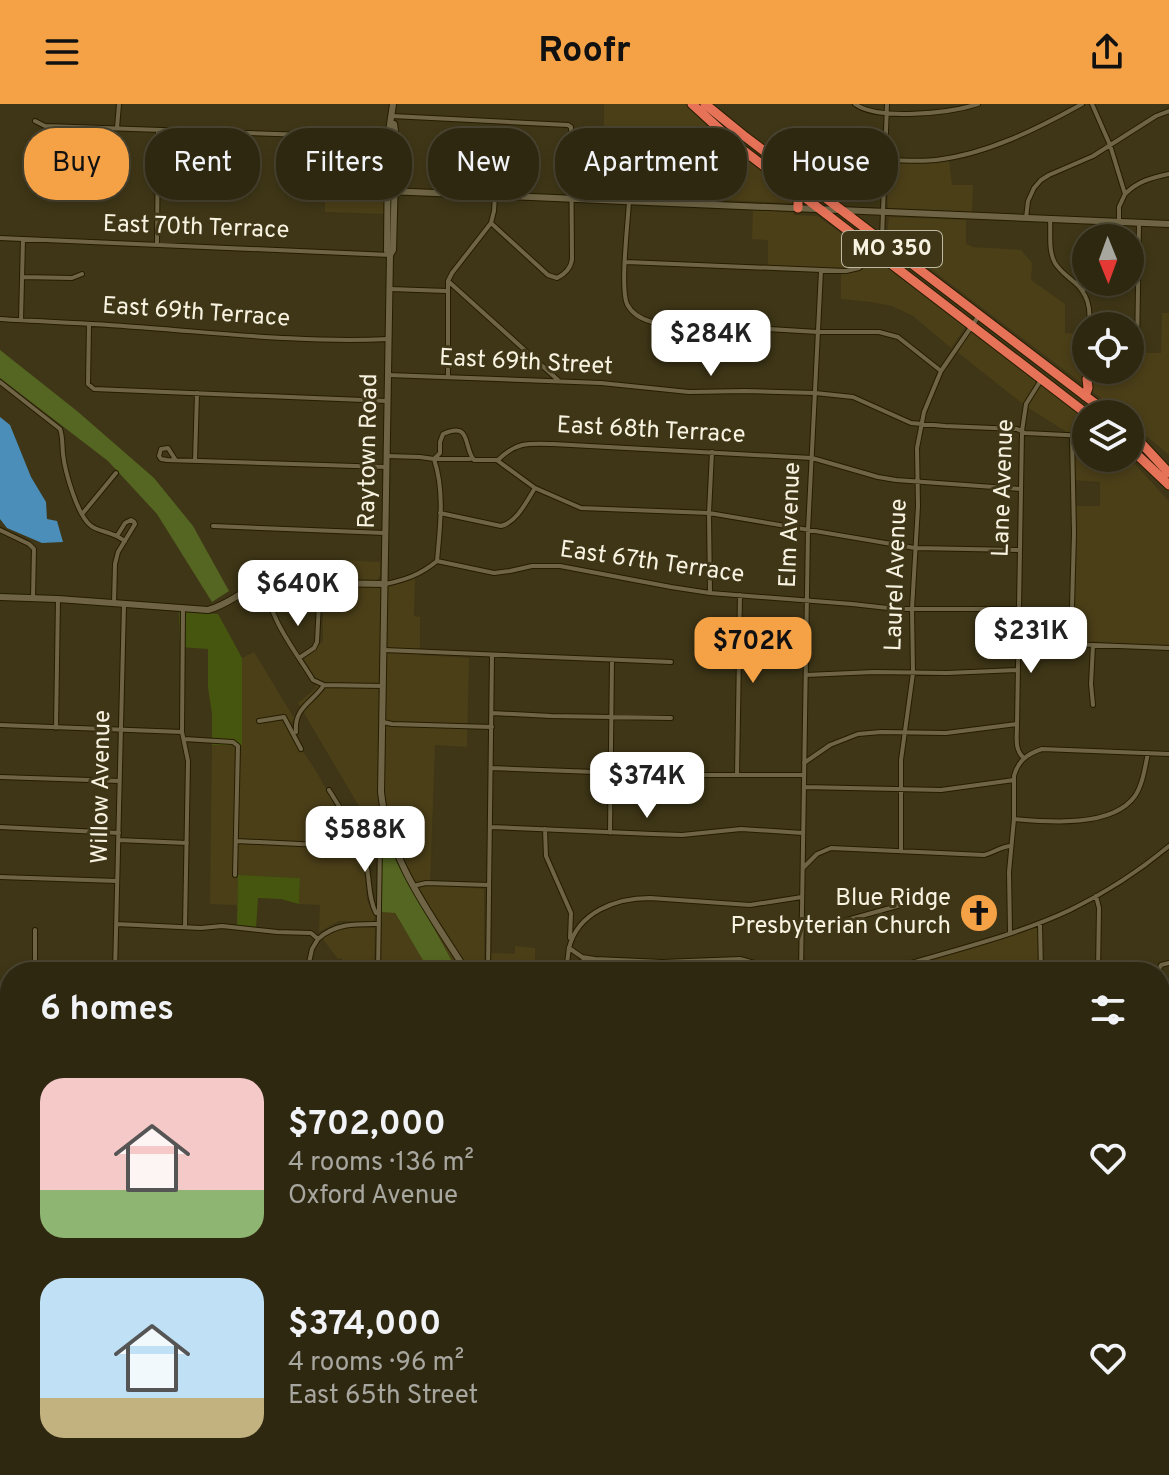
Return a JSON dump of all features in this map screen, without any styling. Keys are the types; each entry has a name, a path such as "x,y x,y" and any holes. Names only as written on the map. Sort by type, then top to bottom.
{"highway":[{"name":"MO 350","path":"692,104 706,107 882,241 1072,403"},
{"name":"MO 350","path":"706,107 739,147 763,165"},
{"path":"797,200 798,208"},
{"name":"MO 350","path":"808,200 954,312 977,319 1091,400"},
{"path":"1085,384 1085,400"},
{"path":"1066,398 1075,401 1086,396"},
{"path":"1144,446 1169,473"},
{"path":"1144,461 1169,485"}],"main road":[{"name":"Raytown Road","path":"392,128 393,104"},
{"name":"Raytown Road","path":"391,200 393,250 390,255 389,289 381,792 396,849 413,886 461,962"},
{"path":"610,200 1169,224"},
{"path":"0,597 208,610 265,582 385,584"}],"street":[{"path":"35,121 45,126 117,128 119,104"},
{"path":"855,104 873,113 929,113 978,104"},
{"path":"886,128 887,104"},
{"path":"898,160 934,160 977,152 1082,104"},
{"path":"1092,104 1110,145 1125,194"},
{"path":"1026,218 1028,201 1041,180 1093,156 1169,111"},
{"path":"392,116 569,125 571,128"},
{"path":"1119,222 1119,207 1134,185 1145,179 1169,174"},
{"path":"157,200 157,244"},
{"path":"448,377 448,281 491,223 495,200"},
{"path":"491,223 548,275 557,278 572,263 572,200"},
{"path":"882,241 883,200"},
{"path":"629,201 625,295 629,307 638,317 652,322 891,334 941,371"},
{"path":"1050,219 1052,257 1061,271 1072,280"},
{"path":"1138,312 1139,223"},
{"name":"East 70th Terrace","path":"0,238 390,255"},
{"path":"21,320 23,239"},
{"path":"625,262 849,271 865,264 876,252"},
{"name":"Elm Avenue","path":"801,962 808,530 821,271"},
{"path":"22,277 72,278 82,274"},
{"path":"448,281 559,381"},
{"path":"389,289 447,291"},
{"name":"East 69th Terrace","path":"0,319 226,335 389,339"},
{"name":"Laurel Avenue","path":"901,850 903,733 913,673 917,448 927,403 941,371 977,319"},
{"path":"89,324 88,384 94,389 388,401"},
{"name":"East 69th Street","path":"388,375 601,383 689,392 815,393 853,397 902,420 922,424 1017,429 1025,433 1072,436"},
{"name":"Lane Avenue","path":"1024,758 1017,749 1022,431 1026,404 1041,379"},
{"path":"0,382 60,429 67,476 88,523 125,541"},
{"path":"195,461 197,393"},
{"path":"385,584 422,574 437,561 440,477 434,459 440,453 443,434 462,432 467,437 473,459"},
{"name":"East 68th Terrace","path":"387,456 498,460 512,448 528,443 712,452 812,458 878,477 1021,489"},
{"path":"710,593 712,452"},
{"path":"175,459 386,467"},
{"path":"498,460 535,488 581,508 709,513 915,548 1020,550"},
{"path":"1071,644 1073,472"},
{"path":"83,513 116,473"},
{"path":"440,513 507,525 535,488"},
{"path":"114,603 115,564 134,521 125,523 117,536"},
{"path":"213,526 385,533"},
{"path":"0,530 34,549 33,598"},
{"name":"East 67th Terrace","path":"437,561 494,573 532,566 560,566 710,593 897,609 1018,609"},
{"path":"265,582 273,615 313,680 322,684 383,686"},
{"path":"299,658 314,648 317,642 320,583"},
{"path":"737,775 740,595"},
{"path":"56,728 58,599"},
{"name":"Willow Avenue","path":"115,962 124,604"},
{"path":"183,609 182,732 188,761 185,927"},
{"path":"1018,642 1169,648"},
{"path":"1093,645 1093,705"},
{"path":"384,650 671,662"},
{"path":"488,962 492,655"},
{"path":"610,833 612,660"},
{"path":"806,675 1017,670"},
{"path":"296,732 298,714 322,684"},
{"path":"492,713 671,718"},
{"path":"259,721 284,717 301,749"},
{"path":"383,722 492,727"},
{"path":"804,763 830,745 871,732 946,733 1017,724"},
{"path":"0,725 182,732"},
{"path":"184,739 233,742 239,751 235,875"},
{"path":"1010,932 1009,872 1014,780 1016,769 1024,758 1042,749 1169,754"},
{"path":"1014,819 1074,821 1114,811 1136,794 1148,753"},
{"path":"491,768 804,775"},
{"path":"0,777 120,781"},
{"path":"804,787 941,790 1014,780"},
{"path":"329,790 355,833 366,862 379,924 378,962"},
{"path":"377,914 380,847 385,832 385,816"},
{"path":"0,827 119,833"},
{"path":"489,827 682,835 741,829 803,833"},
{"path":"545,829 546,856 571,913 568,962"},
{"path":"118,840 187,843"},
{"path":"236,841 360,847"},
{"path":"802,868 817,854 831,848 984,855 1011,846"},
{"path":"913,962 1068,911 1096,896 1169,846"},
{"path":"0,877 117,881"},
{"path":"413,886 426,883 489,885"},
{"path":"1096,896 1099,908 1098,962"},
{"path":"569,948 580,925 592,914 610,904 635,898 750,905 802,897"},
{"path":"802,925 829,925 908,903"},
{"path":"1040,922 1041,962"},
{"path":"116,924 222,926 311,933 318,939"},
{"path":"309,962 318,939 328,931 341,926 379,924"},
{"path":"35,930 35,962"},
{"path":"569,948 579,956 589,958 662,962 740,959 751,962"},
{"path":"579,962 589,958"}],"shaded area":[{"path":"604,104 686,104 713,128 604,128"},
{"path":"747,158 763,172 763,200 792,200 792,203 721,200 747,200"},
{"path":"949,160 952,185 973,185 972,212 888,208 888,200 898,200 898,162"},
{"path":"325,200 385,200 385,214 325,212"},
{"path":"753,210 817,216 871,254 860,266 845,270 768,267 768,240 752,239"},
{"path":"889,217 966,220 966,244 1021,250 1032,263 1031,280 1065,304 1065,333 1072,333 1072,376 887,236"},
{"path":"876,257 966,326 951,348 913,316 892,306 841,299 841,273 856,271"},
{"path":"1162,313 1169,313 1169,455 1144,434 1144,400 1103,400 1089,389 1089,384 1144,384 1144,353 1161,353"},
{"path":"971,331 1035,380 1036,384 1023,404 956,351"},
{"path":"1041,384 1069,403 1072,409 1072,434 1027,407"},
{"path":"1074,472 1142,472 1169,501 1169,646 1073,640 1075,506 1100,506 1100,482 1074,480"},
{"path":"340,560 380,562 380,576 376,581 339,581"},
{"path":"415,578 414,616 420,617 420,655 469,658 467,747 435,745 430,885 484,889 484,962 452,962 387,844 382,845 298,703 316,688 316,679 303,658 323,641 323,587 391,586"},
{"path":"254,652 294,718 288,729 352,835 364,868 367,900 375,917 373,922 339,921 319,932 320,905 299,904 300,878 239,875 237,905 210,904 212,745 241,745 242,658"},
{"path":"381,912 394,913 425,962 381,962"},
{"path":"1034,926 1040,929 1039,962 921,962"},
{"path":"375,928 374,962 342,962 342,958 338,959 322,938 340,929"},
{"path":"515,946 535,948 535,962 489,962 489,953 515,954"}],"green space":[{"path":"0,350 154,478 193,526 229,591 212,602 157,514 108,461 0,378"},
{"path":"179,611 218,614 242,658 242,745 212,745 208,649 180,647"},
{"path":"387,843 452,962 424,962 395,913 381,912 382,845"},
{"path":"238,875 300,878 299,904 258,898 256,928 237,925"}],"water":[{"path":"0,417 10,425 31,477 46,502 47,519 57,521 63,542 42,543 7,528 0,519"}],"place":[{"name":"Blue Ridge Presbyterian Church","path":"979,913"}]}
